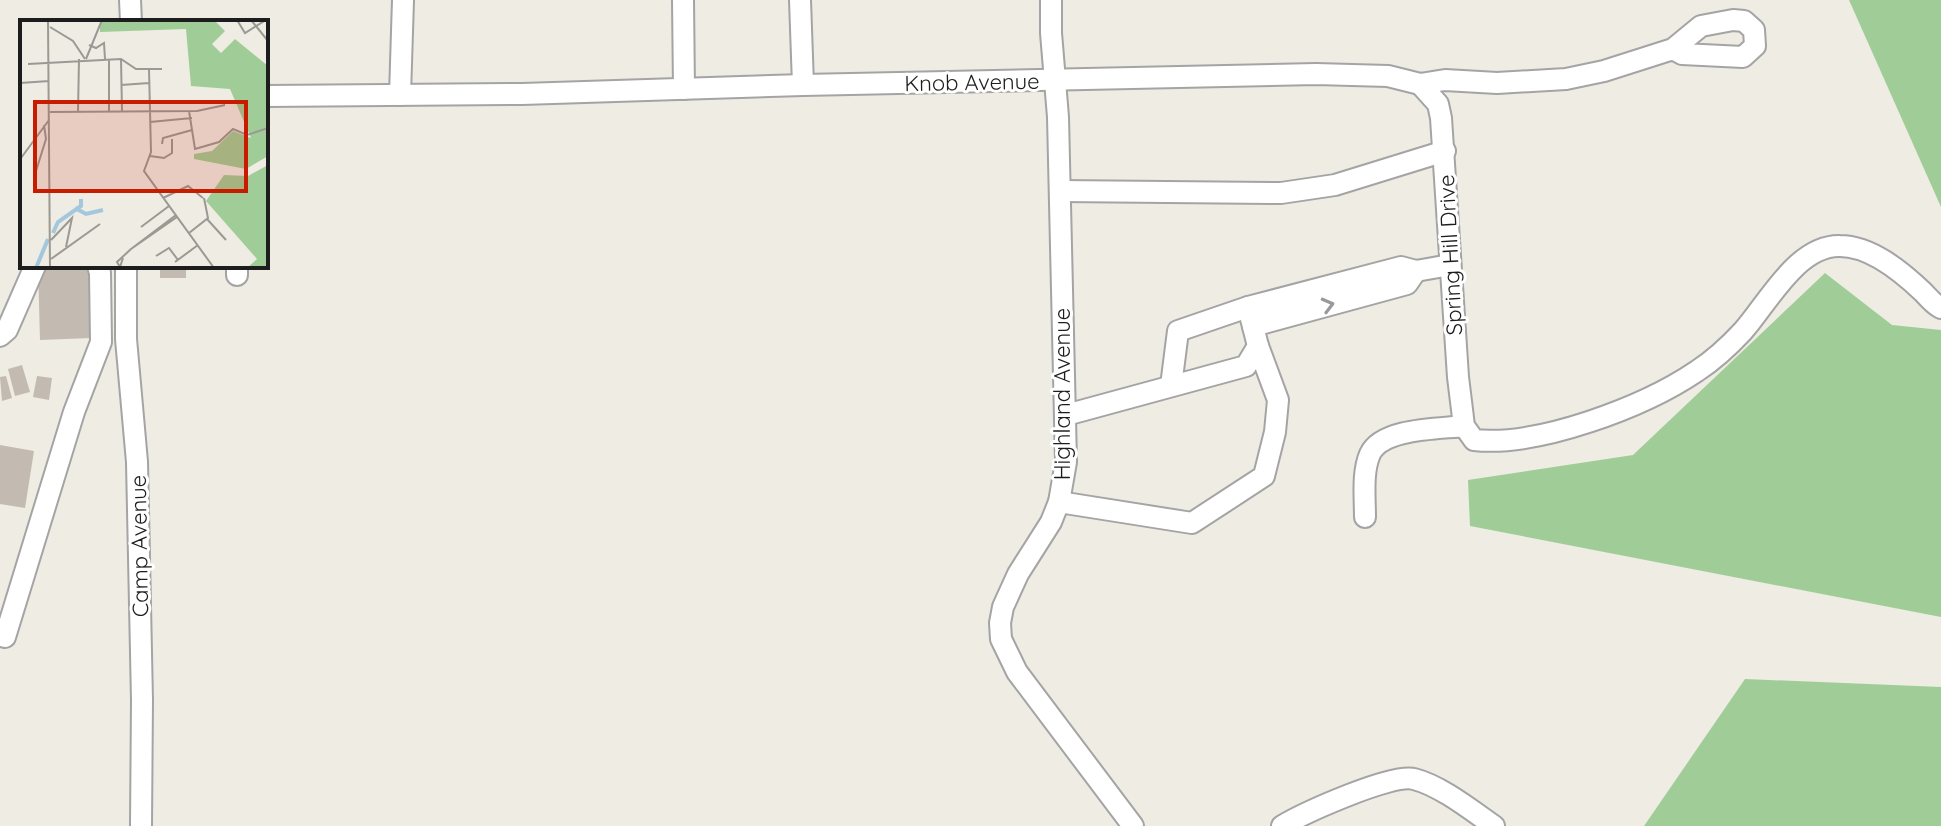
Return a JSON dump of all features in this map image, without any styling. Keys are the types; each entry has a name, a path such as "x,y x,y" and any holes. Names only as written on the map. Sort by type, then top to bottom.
{"street":[{"path":"130,0 131,20"},
{"path":"400,95 403,0"},
{"path":"683,0 684,89"},
{"path":"800,0 803,85"},
{"name":"Highland Avenue","path":"1051,0 1058,117 1066,462 1059,502 1051,522 1009,591 1001,617 1001,639 1017,672 1133,826"},
{"name":"Knob Avenue","path":"268,96 1316,74 1388,76 1420,84 1445,80 1497,83 1566,79 1604,71 1673,49"},
{"name":"Spring Hill Drive","path":"1420,84 1438,104 1445,151 1450,265 1465,430"},
{"path":"1060,191 1281,193 1335,185 1445,151"},
{"path":"1365,517 1366,468 1378,444 1409,432 1465,430 1474,440 1489,442 1540,436 1580,424 1661,391 1698,371 1730,344 1809,254 1823,248 1838,246 1867,252 1911,282 1941,308"},
{"path":"1171,386 1178,331 1407,284 1416,271 1450,265"},
{"path":"0,336 7,330 34,268"},
{"path":"5,637 74,412 101,342 99,268"},
{"name":"Camp Avenue","path":"126,268 126,339 137,462 141,826"},
{"path":"1059,502 1192,523 1264,476 1275,432 1278,400 1250,316"},
{"path":"1066,415 1246,366 1258,346"},
{"path":"1282,826 1376,783 1412,778 1457,800 1494,826"}],"green space":[{"path":"1849,0 1941,0 1941,207"},
{"path":"1825,273 1892,325 1941,330 1941,617 1470,526 1468,480 1633,455"},
{"path":"1745,679 1941,687 1941,826 1644,826"}],"building":[{"path":"38,268 89,268 91,338 40,340"},
{"path":"160,268 186,268 186,278 160,278"},
{"path":"22,365 30,392 15,396 8,369"},
{"path":"6,376 12,398 2,401 0,377"},
{"path":"37,376 52,378 49,400 33,397"},
{"path":"0,445 34,451 25,508 0,504"}]}
